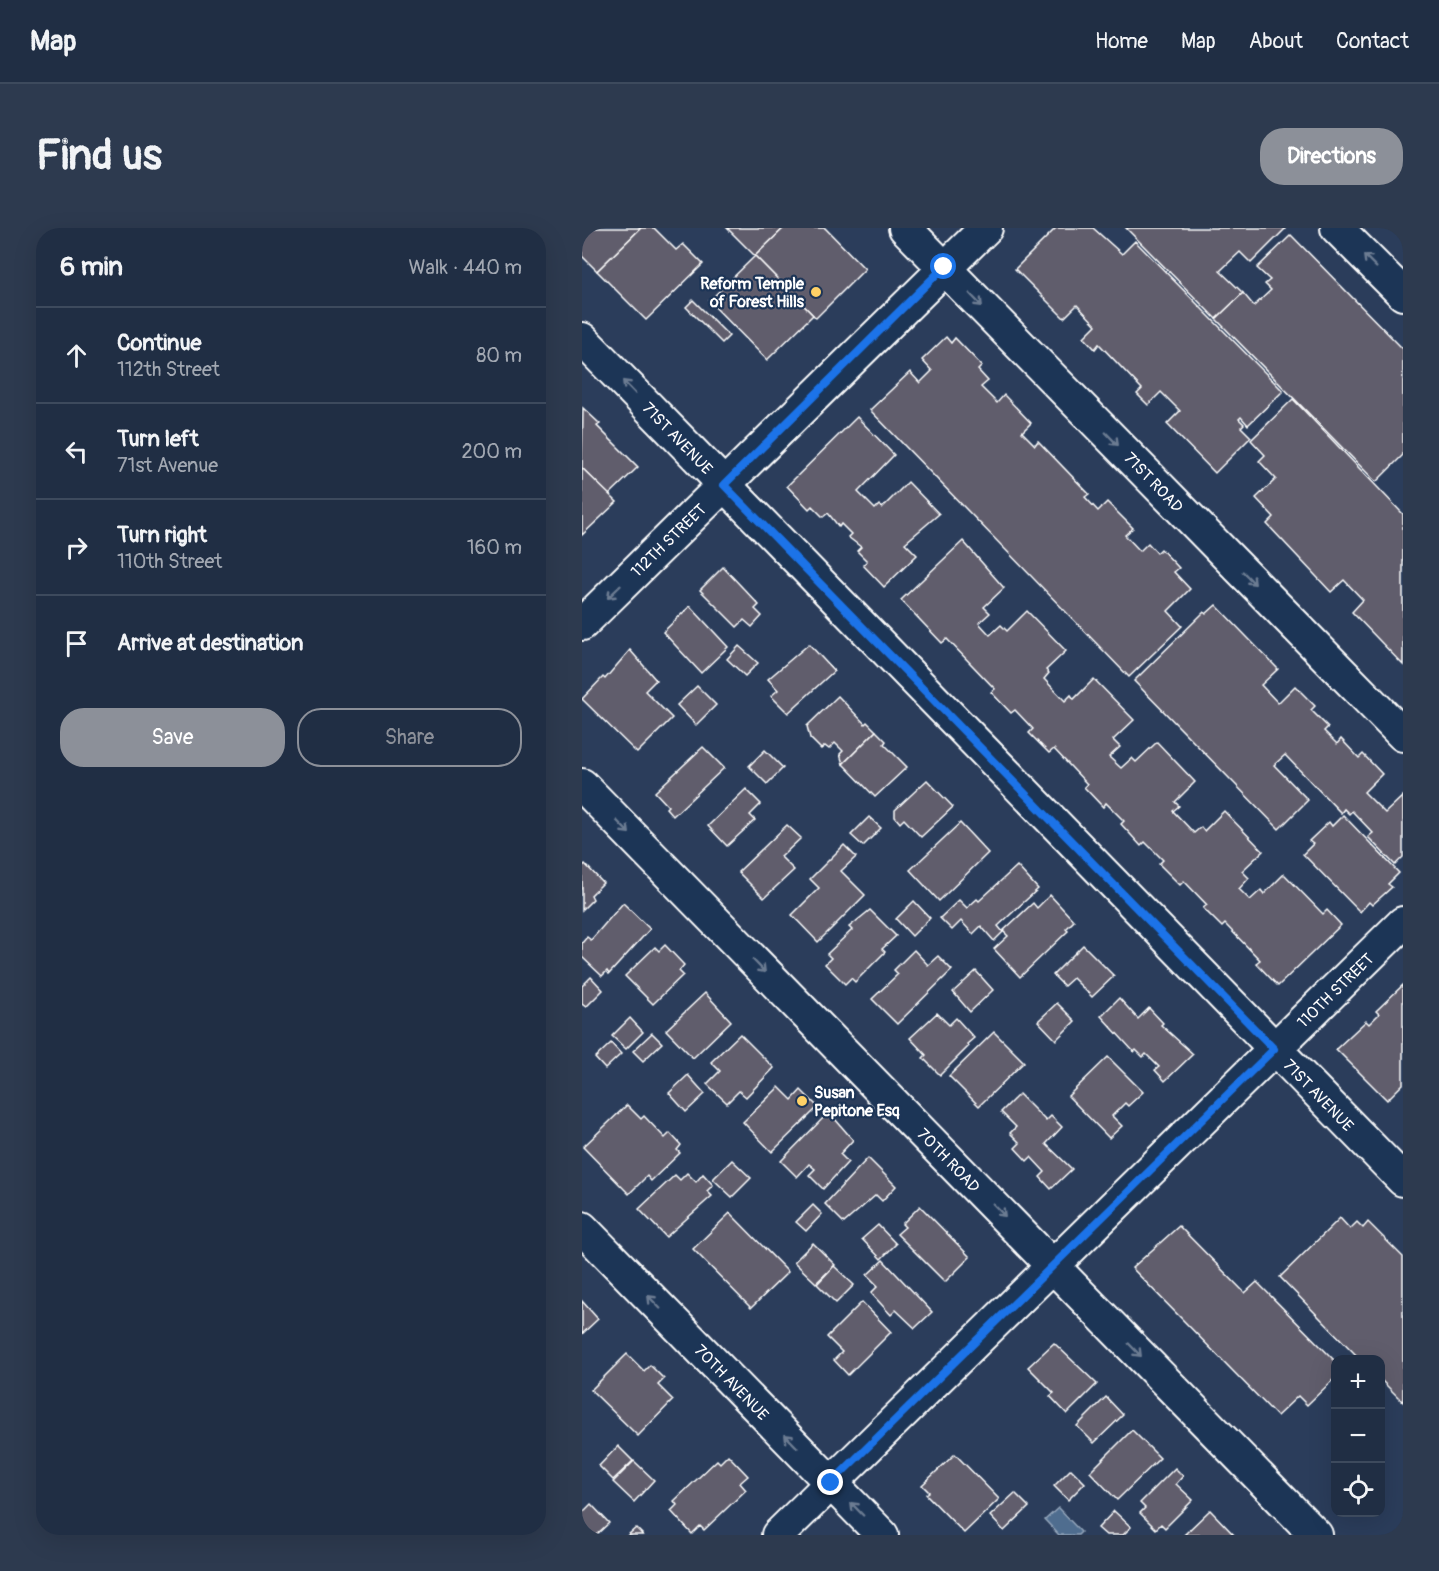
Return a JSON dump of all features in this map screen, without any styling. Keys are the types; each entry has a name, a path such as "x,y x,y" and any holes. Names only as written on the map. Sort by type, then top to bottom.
{"street":[{"name":"71ST ROAD","path":"905,228 1403,735"},
{"name":"112TH STREET","path":"582,624 986,228"},
{"path":"1337,228 1403,294"},
{"name":"71ST AVENUE","path":"582,339 1403,1180"},
{"name":"70TH ROAD","path":"582,785 1316,1535"},
{"name":"110TH STREET","path":"778,1535 1403,923"},
{"name":"70TH AVENUE","path":"582,1228 882,1535"}],"water":[{"path":"1058,1508 1081,1532 1078,1535 1059,1535 1045,1520"}],"building":[{"path":"582,228 641,228 597,271 582,256"},
{"path":"641,228 654,228 676,250 683,244 703,264 646,320 597,271"},
{"path":"727,228 784,228 755,256"},
{"name":"Reform Temple of Forest Hills","path":"784,228 825,228 865,269 816,318 755,256"},
{"path":"1056,228 1093,228 1122,254 1135,241 1283,391 1248,425 1241,417 1239,419 1244,424 1241,427 1251,437 1215,473 1167,424 1180,411 1161,392 1148,405 1137,394 1142,389 1099,344 1095,349 1084,337 1096,325 1077,305 1064,318 1015,269"},
{"path":"1126,228 1285,229 1251,263 1240,252 1220,271 1243,293 1216,319"},
{"path":"1291,235 1403,349 1403,455 1376,482 1216,319 1243,293 1254,306 1271,290 1265,284 1270,280 1257,268"},
{"path":"755,256 813,315 767,360 709,301"},
{"path":"693,300 729,336 722,343 686,307"},
{"path":"946,337 951,343 955,338 982,366 978,370 988,381 981,387 997,403 1004,395 1031,423 1022,432 1035,445 1038,441 1089,494 1085,497 1098,511 1107,502 1133,528 1125,535 1140,551 1148,543 1157,553 1161,549 1179,568 1174,572 1190,589 1168,611 1182,626 1129,677 870,410 910,372 920,383 932,371 922,360"},
{"path":"1293,399 1403,514 1403,665 1352,612 1363,600 1344,580 1331,592 1267,524 1274,517 1256,498 1276,479 1259,461 1265,455 1251,440"},
{"path":"583,408 600,424 597,426 638,467 609,495 582,468"},
{"path":"857,417 894,455 858,492 875,509 879,505 882,508 908,482 939,514 905,543 917,555 884,587 863,565 867,561 857,551 861,547 848,537 851,534 841,524 839,527 828,513 823,517 812,506 809,509 787,486"},
{"path":"582,468 617,502 582,535"},
{"path":"963,541 1004,588 984,607 990,613 979,623 990,635 1001,625 1007,631 1027,611 1066,651 1046,670 1049,673 1044,679 1065,701 1071,695 1074,699 1094,679 1134,720 1113,740 1120,747 1109,757 1121,768 1132,758 1136,762 1157,742 1195,782 1175,802 1179,806 1173,811 1194,833 1201,827 1204,831 1224,811 1263,851 1242,871 1249,878 1239,889 1250,900 1261,890 1264,894 1284,874 1323,914 1327,910 1341,925 1278,986 1256,963 1260,960 1225,924 1222,927 1203,908 1207,905 1184,881 1180,885 1159,864 1163,860 1145,842 1141,846 1121,824 1124,821 1106,803 1103,807 1084,787 1087,784 1054,749 1049,753 1029,733 1033,729 1015,710 1011,713 991,692 995,689 947,639 942,643 901,600"},
{"path":"723,567 759,605 755,609 762,616 752,627 744,620 737,627 700,590"},
{"path":"1216,605 1278,669 1261,685 1278,703 1295,686 1315,706 1311,710 1328,727 1324,731 1337,744 1341,739 1359,758 1363,754 1382,774 1364,792 1385,813 1403,796 1403,857 1395,865 1368,837 1373,833 1352,811 1349,814 1344,809 1341,813 1285,755 1274,765 1308,800 1279,829 1134,681 1204,612 1206,614"},
{"path":"690,606 728,647 701,673 663,632"},
{"path":"809,644 834,671 788,713 771,696 778,690 768,679"},
{"path":"739,646 758,663 745,676 727,659"},
{"path":"630,650 656,680 645,691 672,718 637,753 582,699 603,677 605,679"},
{"path":"697,686 716,705 696,725 677,705"},
{"path":"838,696 865,724 867,722 876,731 843,764 840,754 843,751 835,743 829,749 825,746 821,749 810,738 807,726"},
{"path":"876,731 886,741 884,744 907,767 875,797 843,764"},
{"path":"703,747 724,768 673,816 666,808 668,806 655,792"},
{"path":"765,750 783,768 767,784 749,766"},
{"path":"927,780 953,807 921,837 904,819 900,823 895,817 895,810"},
{"path":"746,789 761,804 750,815 755,820 727,846 708,826"},
{"path":"1343,815 1399,873 1388,884 1392,887 1372,905 1369,902 1360,912 1303,854 1313,844 1309,841 1329,822 1332,826"},
{"path":"869,817 881,828 863,846 851,835"},
{"path":"960,823 988,853 939,901 910,870"},
{"path":"787,825 801,838 781,857 794,870 764,898 738,872"},
{"path":"844,845 856,857 841,871 865,895 818,942 792,915 819,888 810,879"},
{"path":"585,864 603,883 591,895 593,899 582,910 582,867"},
{"path":"1017,866 1038,889 998,926 1003,932 994,941 981,926 973,934 961,921 952,930 940,918 959,900 967,908 977,899 979,901"},
{"path":"1050,895 1074,921 1066,929 1068,931 1020,977 994,949 1008,936 1003,931 1033,903 1037,908"},
{"path":"914,901 930,918 912,936 896,919"},
{"path":"623,903 650,929 609,974 607,971 602,976 582,957 582,943 587,937 591,940"},
{"path":"870,910 896,936 882,949 885,952 855,982 851,978 845,984 825,964 831,958 827,954 852,930 849,927"},
{"path":"665,945 684,965 679,971 683,975 653,1004 625,976 655,947 659,951"},
{"path":"1083,945 1114,976 1092,997 1073,978 1064,986 1053,975"},
{"path":"914,950 928,965 938,956 952,970 897,1024 872,999 898,974 894,970"},
{"path":"976,971 993,990 970,1012 953,992"},
{"path":"591,977 603,990 586,1007 582,1004 582,986"},
{"path":"1403,985 1403,1084 1387,1100 1336,1049 1366,1021 1369,1024 1379,1014 1376,1011"},
{"path":"705,993 731,1021 693,1058 666,1030"},
{"path":"1119,998 1138,1019 1149,1008 1163,1023 1161,1025 1193,1054 1165,1081 1155,1070 1159,1067 1146,1054 1143,1057 1136,1050 1134,1052 1101,1016"},
{"path":"1057,1003 1075,1021 1056,1040 1038,1021"},
{"path":"937,1013 949,1025 956,1018 974,1038 940,1075 923,1058 926,1055 910,1038"},
{"path":"630,1018 643,1032 626,1049 612,1036"},
{"path":"994,1032 1024,1062 979,1106 949,1076"},
{"path":"652,1033 662,1043 643,1061 633,1051"},
{"path":"740,1034 774,1068 746,1097 739,1091 727,1103 707,1084 720,1071 711,1062"},
{"path":"611,1043 621,1054 605,1069 595,1058"},
{"path":"1108,1057 1143,1092 1128,1106 1125,1103 1112,1116 1122,1126 1109,1138 1068,1096"},
{"path":"688,1075 705,1094 686,1112 669,1093"},
{"path":"779,1087 792,1100 801,1090 818,1107 772,1152 743,1122"},
{"path":"1019,1094 1046,1121 1051,1116 1062,1127 1046,1144 1072,1169 1051,1189 1040,1177 1045,1172 1031,1157 1027,1161 1015,1148 1020,1143 1010,1133 1016,1127 1001,1112"},
{"path":"627,1105 641,1119 644,1116 665,1138 670,1133 681,1145 677,1150 680,1153 651,1181 647,1176 629,1194 583,1147"},
{"path":"829,1112 853,1140 840,1154 848,1162 823,1189 809,1175 815,1169 809,1164 797,1177 781,1161"},
{"path":"868,1158 896,1186 882,1201 876,1195 844,1223 825,1204"},
{"path":"732,1160 751,1178 732,1197 713,1179"},
{"path":"687,1173 696,1182 703,1174 713,1185 707,1191 712,1196 666,1237 639,1209 675,1175 680,1180"},
{"path":"813,1205 822,1214 806,1231 796,1222"},
{"path":"920,1206 970,1257 945,1282 897,1234 905,1227 902,1224"},
{"path":"730,1213 788,1272 751,1308 693,1249"},
{"path":"1340,1218 1350,1229 1357,1222 1363,1228 1368,1222 1403,1257 1403,1402 1385,1384 1385,1355 1356,1355 1280,1277"},
{"path":"878,1225 896,1244 881,1259 862,1239"},
{"path":"1179,1226 1245,1293 1257,1282 1331,1357 1331,1382 1307,1405 1298,1396 1277,1416 1132,1268"},
{"path":"813,1243 835,1265 816,1283 794,1262"},
{"path":"883,1260 932,1312 915,1328 896,1310 891,1315 871,1293 878,1286 867,1275"},
{"path":"834,1266 854,1285 836,1303 817,1284"},
{"path":"582,1301 598,1319 582,1334"},
{"path":"862,1302 891,1332 848,1375 834,1360 842,1352 827,1337"},
{"path":"1054,1343 1097,1384 1067,1414 1050,1396 1054,1393 1028,1367"},
{"path":"627,1354 644,1371 650,1365 664,1379 658,1385 673,1400 638,1436 591,1390"},
{"path":"1106,1397 1123,1415 1094,1443 1077,1426"},
{"path":"1132,1430 1160,1458 1117,1500 1090,1472"},
{"path":"618,1446 633,1461 613,1480 599,1466"},
{"path":"955,1454 999,1499 964,1533 926,1494 929,1492 922,1485"},
{"path":"728,1455 748,1476 740,1483 746,1490 704,1530 700,1526 692,1534 671,1511 677,1505 674,1501 717,1460 720,1463"},
{"path":"634,1461 654,1480 634,1502 613,1482"},
{"path":"1175,1468 1183,1476 1176,1484 1193,1500 1165,1528 1161,1524 1156,1529 1140,1513 1145,1508 1140,1503"},
{"path":"1071,1469 1085,1483 1068,1500 1054,1486"},
{"path":"1015,1493 1029,1507 1004,1531 990,1516"},
{"path":"591,1504 609,1523 596,1535 582,1535 582,1513"},
{"path":"1210,1510 1234,1535 1184,1535"},
{"path":"1114,1511 1131,1527 1123,1535 1106,1535 1098,1528"},
{"path":"636,1528 643,1535 628,1535"}],"place":[{"name":"Reform Temple of Forest Hills","path":"816,292"},
{"name":"Susan Pepitone Esq","path":"802,1101"}],"route":[{"path":"831,1483 1274,1049 724,485 944,267"}]}
